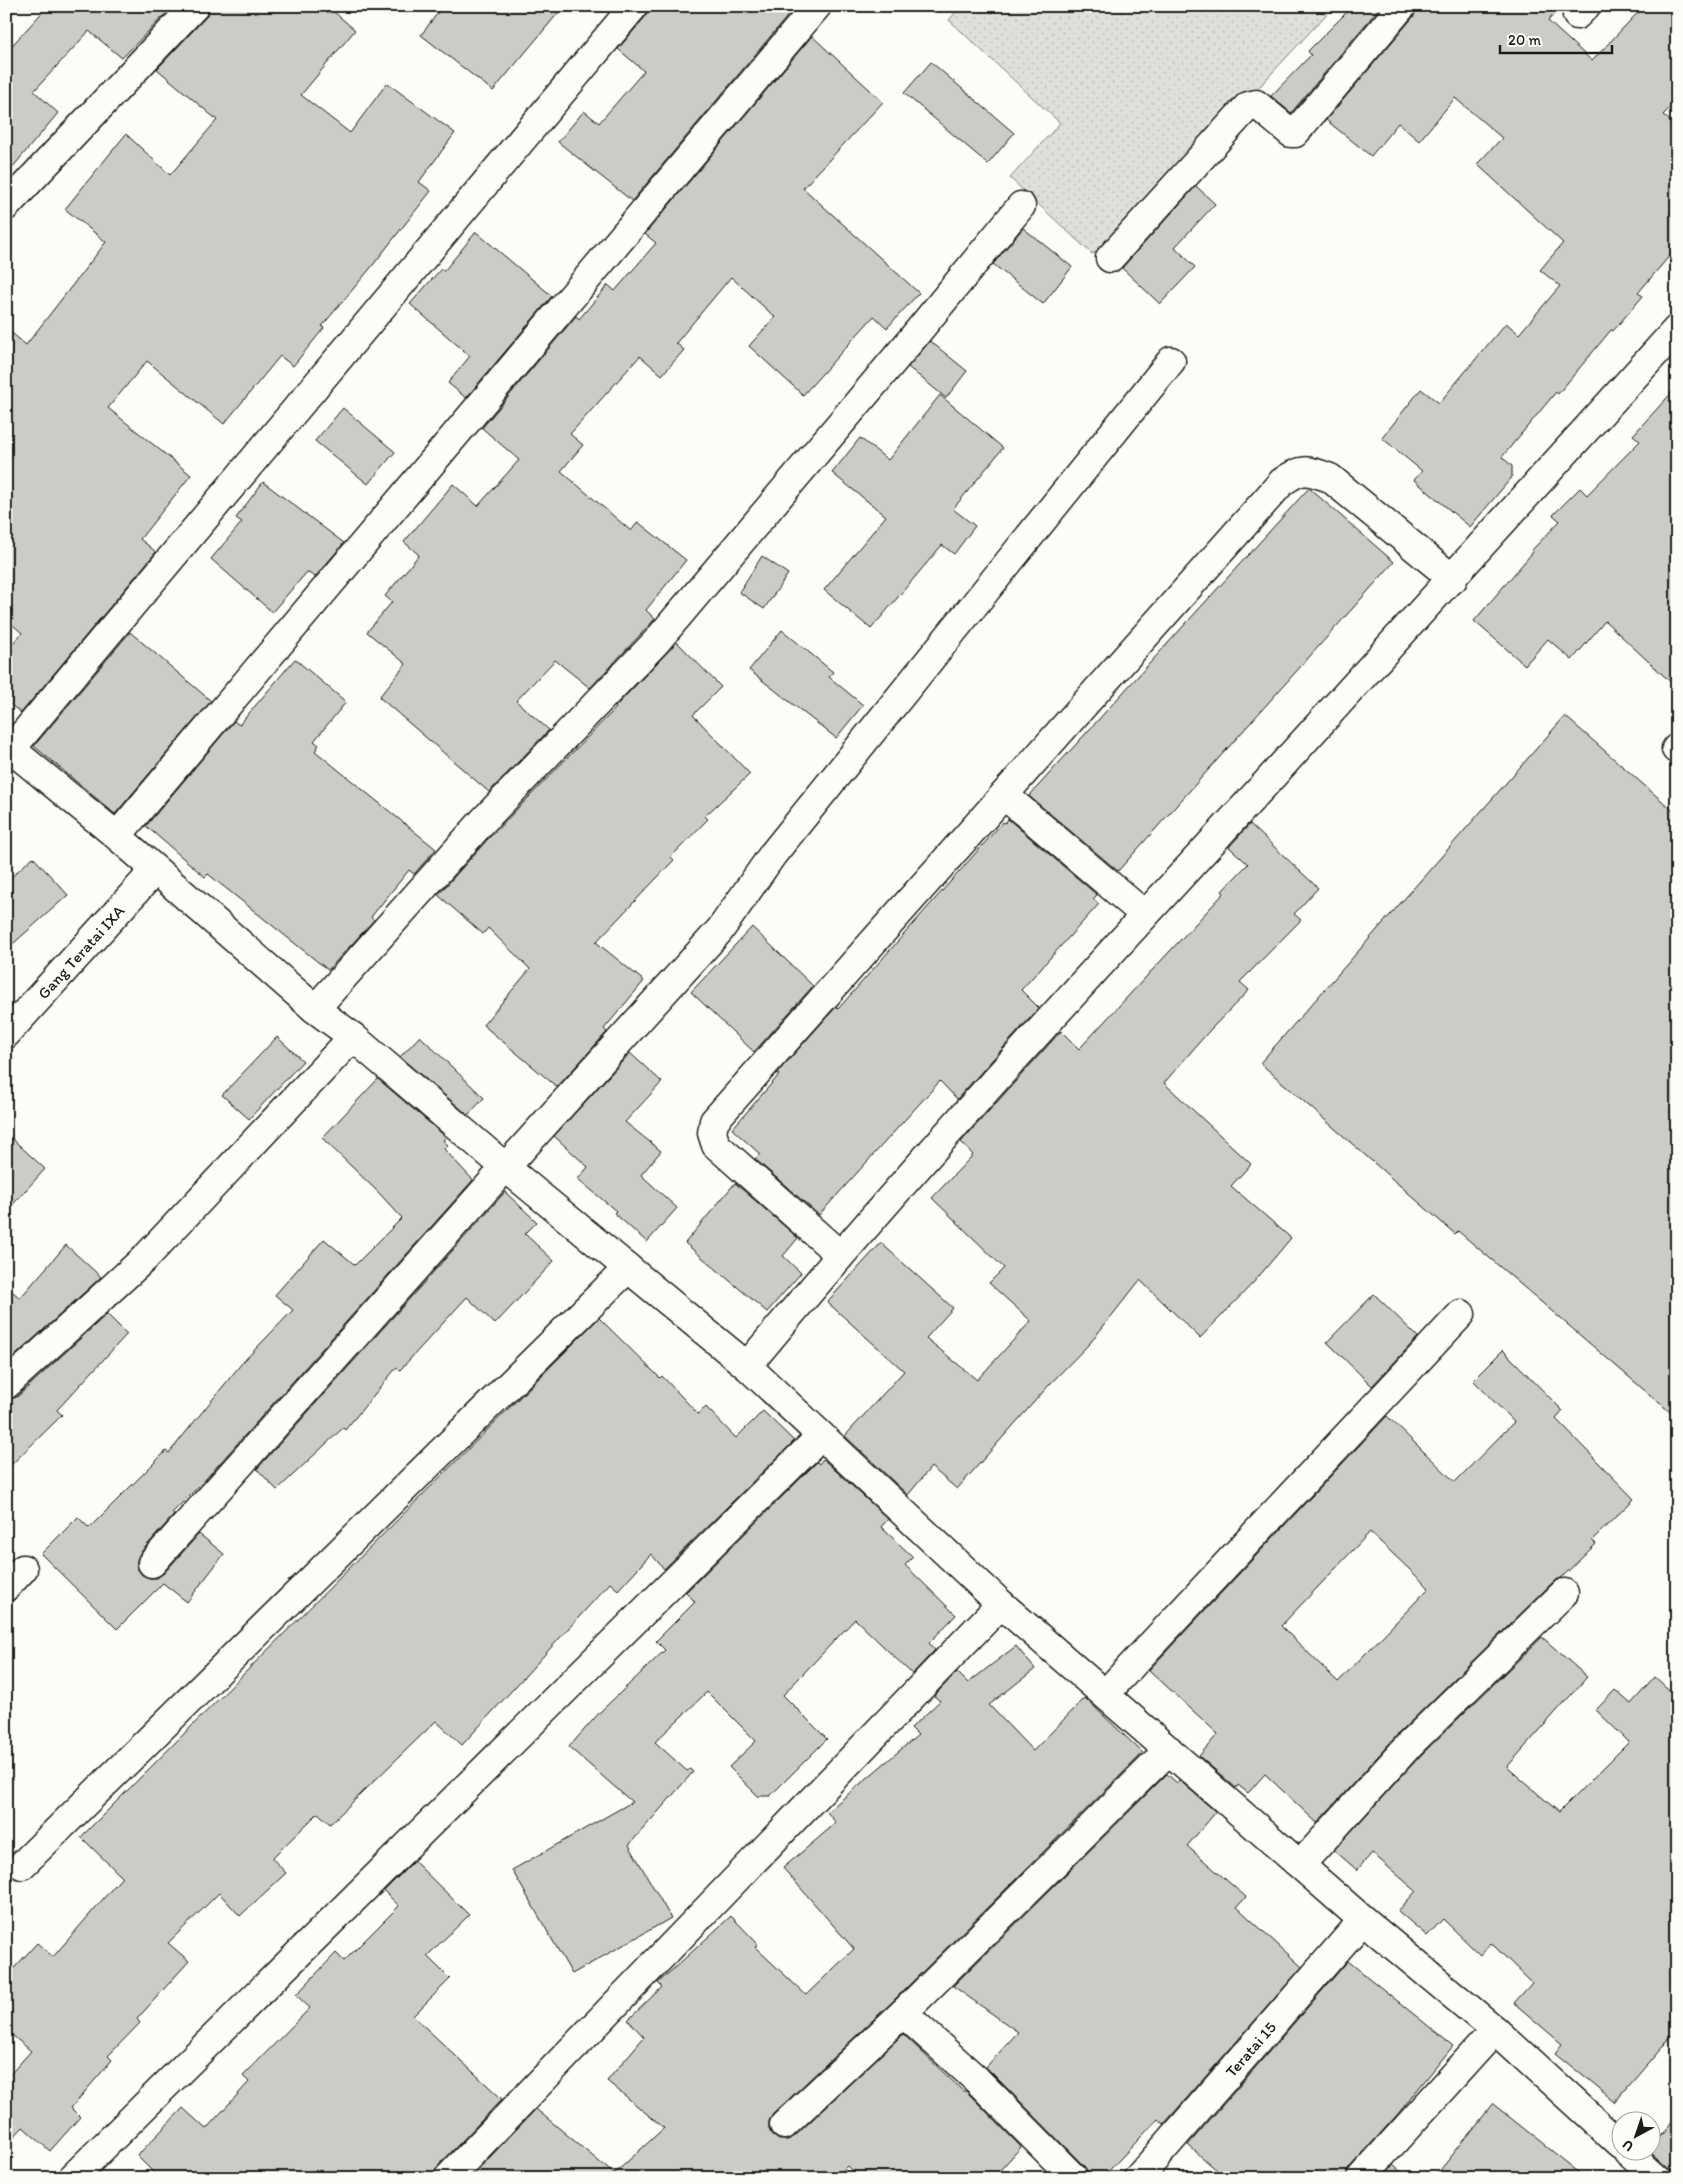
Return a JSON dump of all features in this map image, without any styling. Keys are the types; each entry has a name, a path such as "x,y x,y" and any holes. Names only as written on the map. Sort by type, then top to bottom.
{"street":[{"path":"6,206 195,6"},
{"path":"634,6 9,747 117,836 315,1009 353,1037 505,1167 747,1366 820,1437 1001,1604 1363,1920 1495,2030 1610,2135"},
{"path":"1110,258 1248,106 1256,104 1291,133 1295,133 1402,6"},
{"path":"117,836 813,8"},
{"path":"315,1009 482,822 656,642 911,340 1021,206"},
{"path":"747,1366 840,1254 1145,915 1453,579 1677,329"},
{"path":"152,1563 505,1167 720,930 773,854 1171,361"},
{"path":"840,1254 716,1145 712,1132 714,1121 1282,482 1296,472 1310,470 1330,478 1453,579"},
{"path":"1004,795 1145,915"},
{"name":"Gang Teratai IXA","path":"6,1034 155,870"},
{"path":"6,1386 146,1257 353,1037"},
{"path":"22,1865 628,1268"},
{"path":"1105,1694 1461,1314"},
{"path":"72,2178 820,1437"},
{"path":"1301,1864 1410,1744 1564,1593"},
{"path":"448,2178 1001,1604"},
{"path":"784,2125 903,2013 1169,1750"},
{"name":"Teratai 15","path":"1138,2178 1363,1920"},
{"path":"903,2013 977,2080 1074,2178"},
{"path":"1360,2178 1495,2030"},
{"path":"1638,2162 1653,2177"}],"shaded area":[{"path":"961,6 1334,6 1114,244 1092,254 1010,178 1060,123 949,20"}],"building":[{"path":"48,6 173,6 122,58 89,31 34,91 58,113 6,175 6,52"},
{"path":"210,6 327,6 355,30 301,95 350,133 387,83 455,133 419,182 431,191 322,326 324,328 293,366 280,356 224,424 147,361 108,408 191,475 140,539 156,552 21,713 6,701 6,651 22,633 6,619 6,328 26,345 106,242 65,209 126,134 170,175 217,120 157,69 206,17"},
{"path":"443,6 564,6 493,91 421,35"},
{"path":"649,6 796,6 632,201 558,142 584,111 599,123 644,71 618,49 646,16"},
{"path":"1353,6 1381,6 1291,113 1271,96 1311,55 1308,51"},
{"path":"1417,6 1561,6 1548,21 1592,61 1644,6 1677,6 1677,100 1663,115 1677,127 1677,247 1638,293 1643,296 1613,331 1611,330 1558,394 1556,392 1502,457 1512,466 1512,477 1470,527 1414,480 1422,471 1382,438 1421,389 1439,403 1506,323 1519,334 1560,286 1540,270 1563,243 1477,164 1502,138 1455,98 1419,141 1398,123 1371,156 1326,120 1414,16"},
{"path":"812,36 883,102 803,188 919,293 887,328 874,316 803,395 749,346 775,317 731,277 676,343 684,350 662,375 640,356 570,434 583,445 561,471 631,531 638,522 686,560 646,610 655,619 590,688 555,660 516,701 549,730 489,792 379,697 406,664 367,632 392,602 385,596 419,555 404,542 453,484 478,506 519,460 482,428 576,316 579,319 608,285 615,291 656,243 645,234"},
{"path":"931,62 1014,133 988,164 904,93"},
{"path":"1196,186 1215,204 1175,247 1195,267 1160,304 1122,268"},
{"path":"1023,228 1072,267 1043,304 993,264"},
{"path":"476,232 552,296 466,398 448,383 470,356 410,304 441,269 444,271"},
{"path":"930,341 967,371 946,398 908,367"},
{"path":"1677,387 1677,688 1605,621 1572,660 1548,639 1525,665 1474,621 1533,552 1531,551 1560,521 1553,515 1580,488 1587,495 1640,441 1633,435"},
{"path":"940,395 1003,448 953,509 975,526 954,554 942,545 871,629 824,590 886,516 832,473 860,438 888,460"},
{"path":"343,408 395,452 368,484 315,441"},
{"path":"263,482 344,543 315,577 307,572 272,612 211,559 242,522 236,518"},
{"path":"1309,488 1394,562 1118,871 1029,796"},
{"path":"762,556 788,574 764,609 739,592"},
{"path":"782,630 833,672 829,677 863,705 836,738 749,670"},
{"path":"130,632 211,701 115,814 34,746"},
{"path":"677,642 721,687 693,715 750,774 705,816 708,819 671,857 674,860 596,942 644,981 604,1029 607,1032 557,1087 483,1025 530,969 488,928 483,934 438,895 487,840 616,708"},
{"path":"295,659 346,702 314,741 319,745 315,751 436,849 414,874 409,870 371,917 374,920 328,970 208,874 205,877 146,826 234,721 239,725"},
{"path":"1565,716 1677,814 1677,1418 1458,1231 1455,1234 1260,1063"},
{"path":"1008,819 1097,895 1093,899 1099,904 1021,990 1039,1008 957,1099 940,1081 819,1215 755,1159 760,1154 732,1129 779,1075 777,1073 836,1007 838,1009 1003,822 1005,823"},
{"path":"1250,824 1318,888 1294,914 1301,920 1240,982 1249,990 1210,1030 1164,1083 1251,1164 1231,1186 1291,1238 1254,1282 1200,1338 1140,1280 1090,1343 1050,1384 957,1489 931,1467 908,1495 845,1436 904,1371 827,1302 881,1243 953,1308 926,1338 977,1380 1031,1321 989,1283 1004,1268 932,1198 973,1155 961,1142 1061,1031 1079,1049 1224,893 1222,891 1248,864 1229,847"},
{"path":"33,857 68,895 6,950 6,882"},
{"path":"752,927 813,986 754,1052 691,992"},
{"path":"420,1036 484,1098 468,1115 400,1057"},
{"path":"277,1037 303,1061 249,1119 222,1095"},
{"path":"630,1053 662,1082 625,1122 661,1151 641,1175 677,1208 647,1242 614,1213 616,1211 578,1179 588,1167 554,1136"},
{"path":"378,1079 446,1137 443,1140 448,1145 444,1149 473,1180 203,1482 172,1513 174,1515 140,1553 137,1560 137,1568 142,1575 149,1578 157,1578 164,1573 199,1534 224,1554 187,1602 163,1583 117,1629 41,1554 78,1517 89,1528 166,1451 169,1453 242,1363 293,1310 275,1295 324,1239 355,1265 402,1218 322,1138"},
{"path":"6,1133 45,1169 6,1212"},
{"path":"735,1183 798,1238 783,1256 801,1273 767,1312 685,1243"},
{"path":"505,1192 537,1222 525,1234 554,1261 495,1324 467,1297 400,1370 397,1367 345,1430 343,1428 277,1490 257,1469"},
{"path":"66,1245 101,1277 6,1364 6,1286 20,1298"},
{"path":"1374,1294 1418,1337 1372,1386 1327,1342"},
{"path":"107,1314 127,1334 57,1410 62,1415 6,1470 6,1400 17,1397"},
{"path":"599,1318 660,1378 662,1376 698,1414 706,1407 736,1438 763,1411 794,1441 664,1569 651,1554 618,1590 610,1583 462,1745 436,1721 330,1824 318,1813 272,1858 286,1873 240,1916 219,1893 168,1943 189,1961 137,2019 140,2023 108,2056 112,2060 71,2108 80,2117 50,2151 23,2127 6,2145 6,2079 31,2051 6,2030 6,1977 37,1943 53,1957 122,1877 81,1837"},
{"path":"1503,1350 1563,1411 1556,1419 1634,1499 1592,1540 1596,1544 1561,1578 1553,1582 1399,1733 1317,1823 1265,1774 1248,1793 1238,1785 1236,1788 1199,1756 1218,1734 1149,1670 1387,1416 1455,1482 1514,1422 1473,1380","holes":["1370,1532 1429,1588 1338,1682 1281,1626"]},
{"path":"823,1459 888,1519 881,1527 913,1557 905,1565 956,1615 929,1643 935,1650 912,1674 855,1619 783,1695 827,1739 770,1796 758,1796 729,1767 756,1741 707,1692 655,1742 687,1771 690,1769 693,1772 629,1845 671,1918 572,1974 512,1870 632,1802 569,1747 600,1712 665,1650 656,1641 695,1602 686,1592 817,1462 819,1464"},
{"path":"1542,1637 1587,1677 1507,1767 1559,1812 1629,1742 1596,1710 1615,1690 1631,1704 1655,1677 1677,1697 1677,2030 1615,2102 1555,2053 1562,2044 1514,2003 1532,1983 1491,1943 1480,1955 1443,1919 1427,1936 1398,1911 1416,1891 1372,1853 1357,1870 1334,1850 1421,1755"},
{"path":"1016,1646 1035,1669 989,1705 1033,1751 1085,1698 1143,1753 892,2002 773,2114 769,2121 769,2129 772,2135 779,2140 787,2140 794,2137 903,2034 963,2091 966,2091 1021,2147 993,2178 859,2178 847,2166 835,2178 470,2178 536,2109 614,2174 664,2128 607,2081 644,2037 628,2020 662,1987 658,1983 731,1916 758,1944 755,1947 806,1995 854,1949 783,1868 836,1823 827,1812 918,1735 911,1728 940,1701 934,1696 957,1672 968,1683"},
{"path":"1167,1774 1177,1783 1179,1780 1216,1812 1187,1846 1246,1897 1237,1907 1302,1967 1164,2124 1158,2119 1102,2178 1089,2178 1085,2167 986,2067 1018,2032 953,1986"},
{"path":"414,1861 469,1915 427,1956 450,1979 413,2016 502,2099 437,2167 433,2178 159,2178 137,2156 183,2108 206,2129 249,2082 243,2076 310,2008 296,1995 336,1953 344,1961 399,1906 384,1891"},
{"path":"1348,1961 1453,2046 1397,2115 1349,2168 1346,2178 1226,2178 1188,2145"},
{"path":"1493,2104 1586,2178 1434,2178"},
{"path":"1677,2115 1677,2178 1672,2178 1668,2167 1660,2160 1660,2135"},
{"path":"1393,2165 1408,2178 1382,2178"}]}
